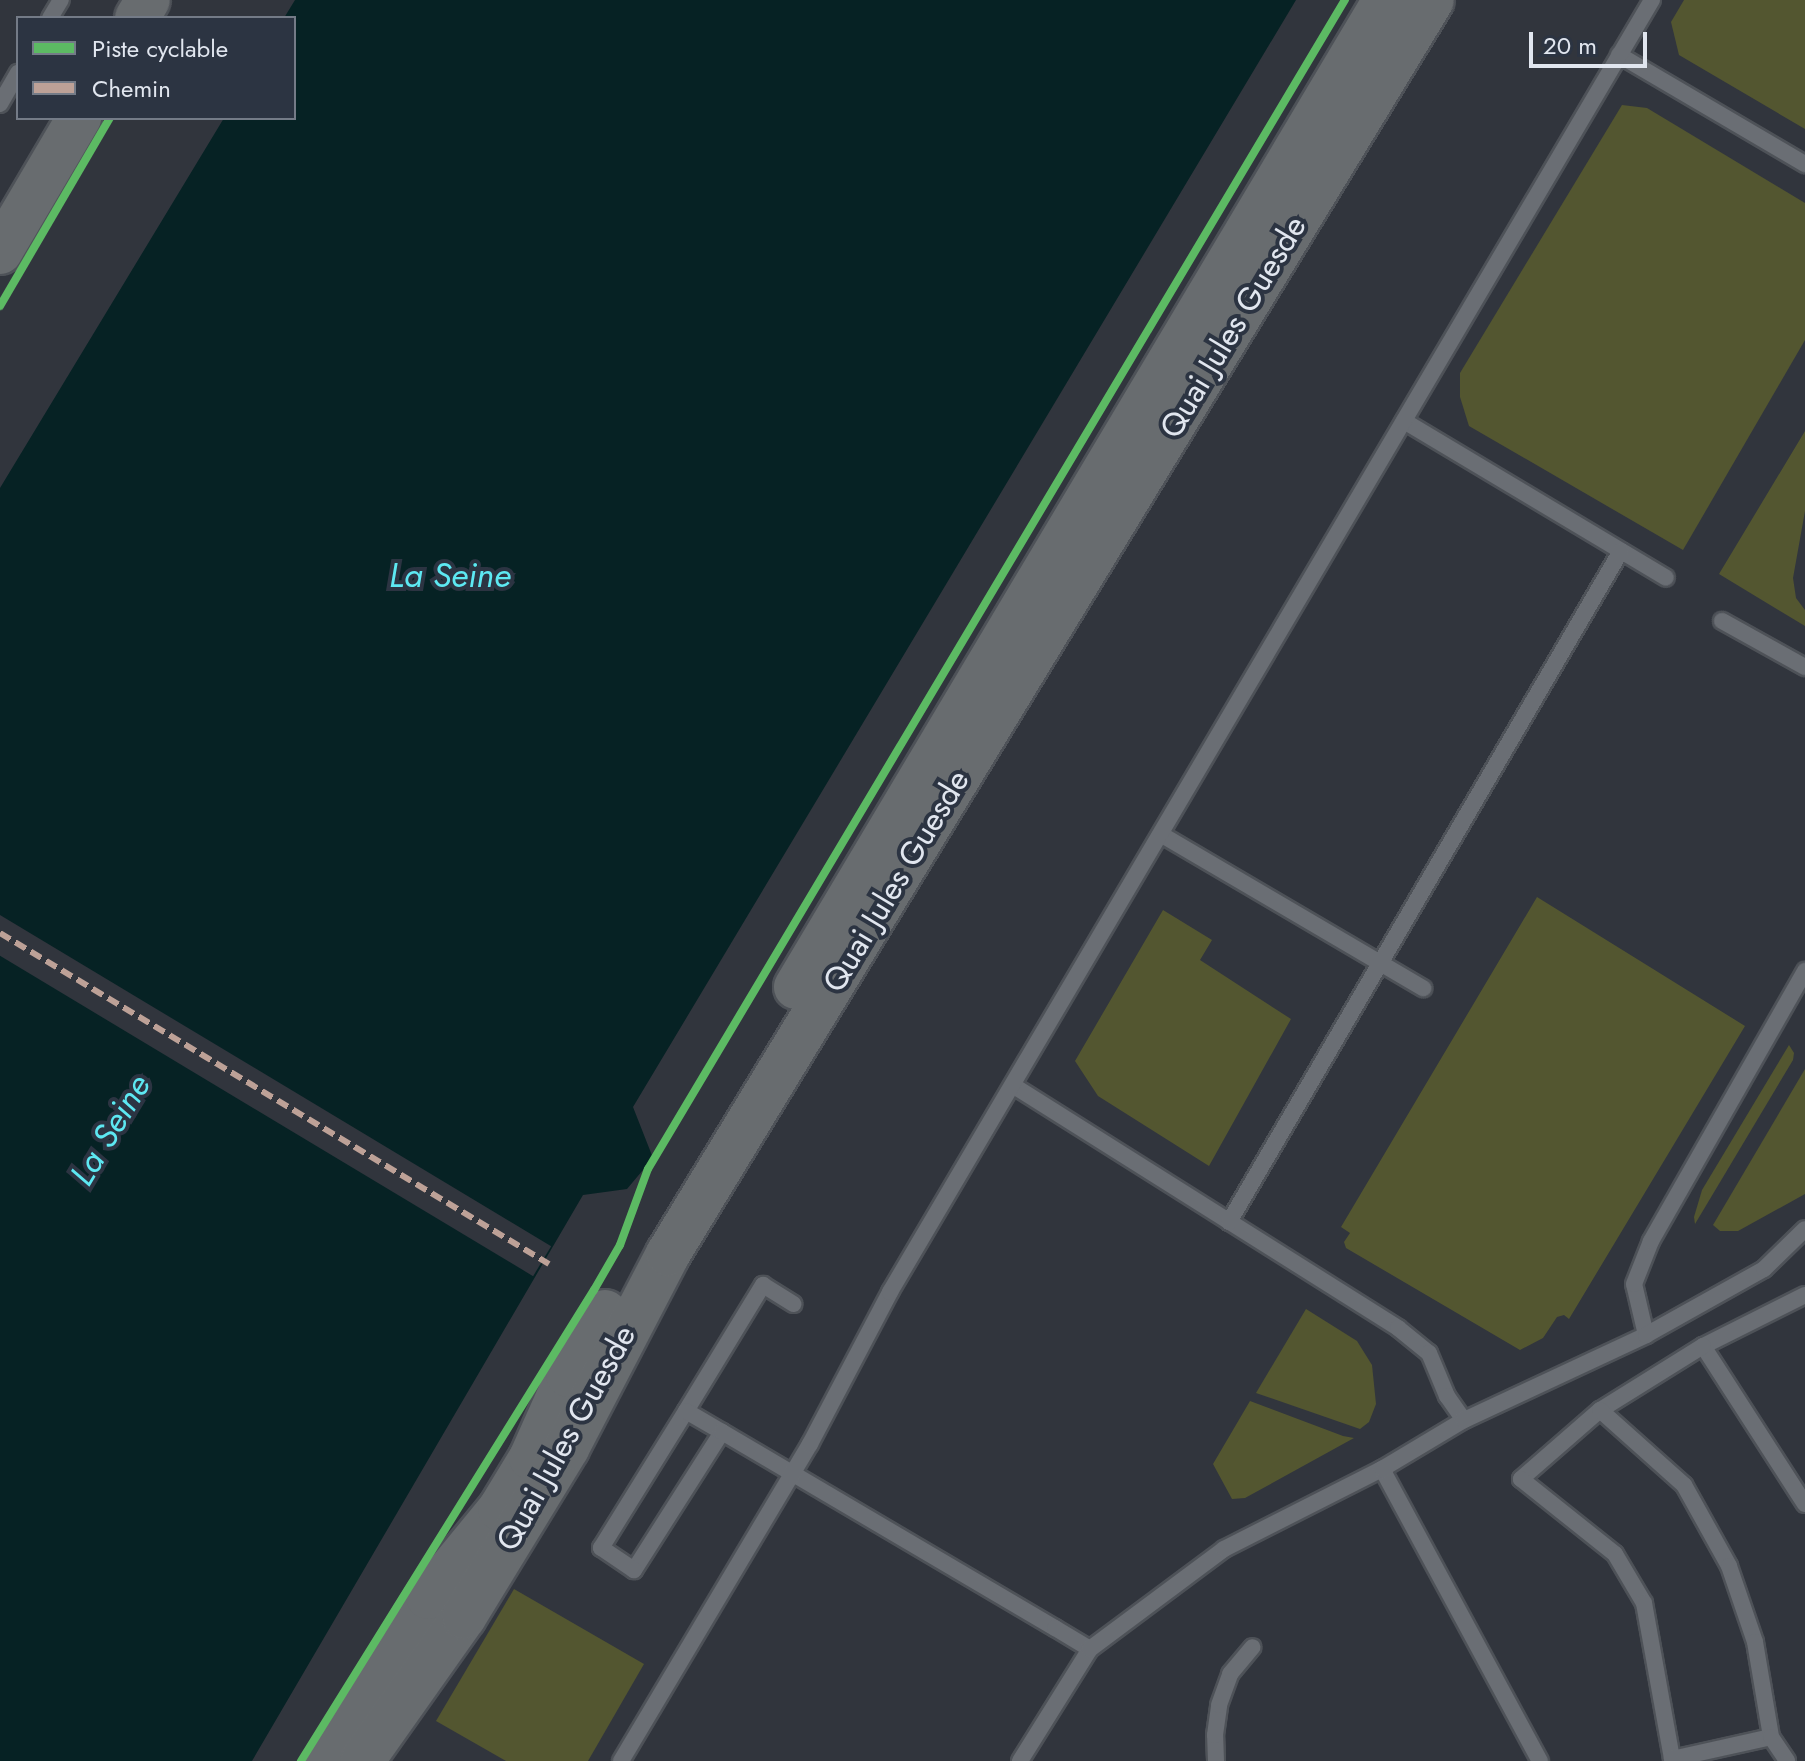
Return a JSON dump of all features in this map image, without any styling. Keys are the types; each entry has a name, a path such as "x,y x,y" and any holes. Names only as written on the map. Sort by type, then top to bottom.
{"main road":[{"name":"Quai Jules Guesde","path":"327,1761 428,1597 500,1509 531,1458 568,1375 1385,0"},
{"name":"Quai Jules Guesde","path":"362,1761 464,1617 512,1539 567,1448 668,1254 1432,0"},
{"path":"0,252 78,120"}],"lane":[{"path":"621,1761 792,1473 890,1292 1652,0"},
{"path":"1619,55 1805,164"},
{"path":"0,104 16,76"},
{"path":"1404,421 1666,578"},
{"path":"1229,1222 1621,551"},
{"path":"1722,621 1805,667"},
{"path":"1162,835 1423,988"},
{"path":"1646,1335 1634,1284 1651,1241 1805,971"},
{"path":"1014,1086 1398,1328 1429,1353 1447,1396 1464,1420"},
{"path":"1020,1761 1090,1649 1224,1549 1382,1469 1464,1420 1646,1335 1764,1269 1805,1229"},
{"path":"722,1432 634,1570 601,1548 763,1285 793,1304"},
{"path":"1771,1737 1672,1759 1644,1603 1615,1554 1521,1479 1600,1410 1703,1346 1805,1295"},
{"path":"1703,1346 1805,1504"},
{"path":"1600,1410 1684,1485 1729,1566 1755,1642 1771,1737 1787,1761"},
{"path":"686,1411 1090,1649"},
{"path":"1382,1469 1540,1761"},
{"path":"1216,1761 1219,1705 1230,1674 1253,1647"}],"green space":[{"path":"1684,0 1805,0 1805,129 1679,55 1671,22"},
{"path":"1622,105 1647,108 1805,203 1805,340 1683,550 1469,426 1460,397 1460,373"},
{"path":"1805,431 1805,511 1793,578 1796,598 1805,610 1805,626 1719,574"},
{"path":"1537,897 1745,1026 1569,1319 1564,1315 1557,1317 1543,1338 1520,1350 1346,1248 1344,1242 1350,1233 1341,1227"},
{"path":"1163,910 1212,940 1200,960 1291,1019 1209,1166 1098,1096 1075,1061"},
{"path":"1789,1045 1794,1053 1793,1060 1695,1224 1702,1190"},
{"path":"1805,1069 1805,1194 1738,1231 1720,1231 1713,1225"},
{"path":"1306,1309 1357,1341 1372,1365 1376,1404 1369,1422 1360,1429 1256,1393"},
{"path":"1250,1401 1354,1438 1245,1498 1232,1499 1213,1464"},
{"path":"514,1589 644,1664 588,1761 506,1761 436,1721"}],"water":[{"name":"La Seine","path":"295,0 1296,0 633,1107 653,1158 627,1189 583,1195 252,1761 0,1761 0,488 223,120 296,120 296,16 285,16"}],"pier":[{"path":"0,915 551,1246 533,1276 0,956"}],"marked path":[{"path":"0,933 549,1264"}],"cycle path":[{"path":"301,1761 594,1290 620,1245 648,1169 1345,0"},
{"path":"0,306 109,120"}]}
